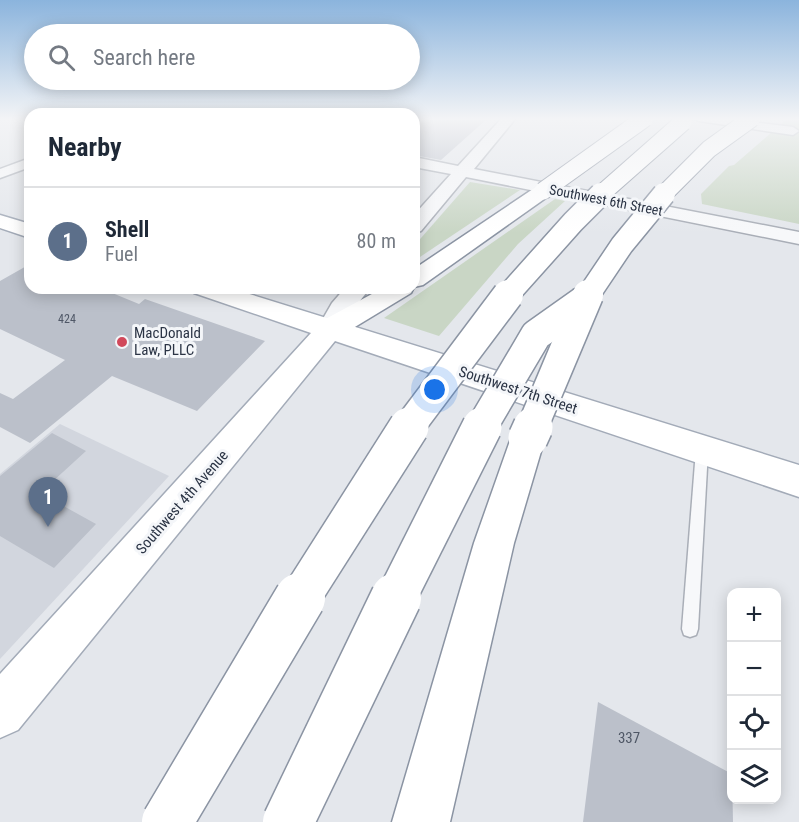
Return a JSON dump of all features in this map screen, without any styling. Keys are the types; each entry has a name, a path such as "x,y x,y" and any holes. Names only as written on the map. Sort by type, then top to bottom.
{"main road":[{"path":"420,276 591,156"},
{"path":"168,822 219,731 377,472 459,355 533,264 569,224 640,156"},
{"path":"421,822 494,543 528,438 584,301 622,245 663,195 702,156"},
{"path":"0,221 24,229"},
{"name":"Southwest 7th Street","path":"222,294 799,482"},
{"path":"330,329 391,294"},
{"path":"288,822 355,681 488,414 536,335 584,301"},
{"name":"Southwest 4th Avenue","path":"0,712 330,329"}],"street":[{"path":"420,218 476,156"},
{"name":"Southwest 6th Street","path":"420,163 799,238"},
{"path":"0,174 24,164"},
{"name":"Southwest 4th Avenue","path":"330,329 340,308 353,294"}],"lane":[{"path":"690,629 702,450"}],"shaded area":[{"path":"60,424 169,476 0,659 0,474"}],"green space":[{"path":"744,156 799,156 799,224 702,204 701,194 729,166 734,165"},
{"path":"470,182 520,190 420,257 420,239"},
{"path":"555,199 565,201 518,244 439,336 384,318"}],"building":[{"path":"421,156 445,156 441,160"},
{"path":"24,267 24,294 115,294 139,304 145,299 265,341 197,411 112,376 30,443 0,427 0,393 13,399 65,360 0,329 0,281"},
{"path":"52,433 86,451 40,493 96,524 54,568 0,536 0,476"},
{"path":"598,702 727,771 727,804 733,804 733,822 583,822"}],"place":[{"name":"MacDonald Law, PLLC","path":"122,342"},
{"name":"Shell","path":"48,527"}]}
